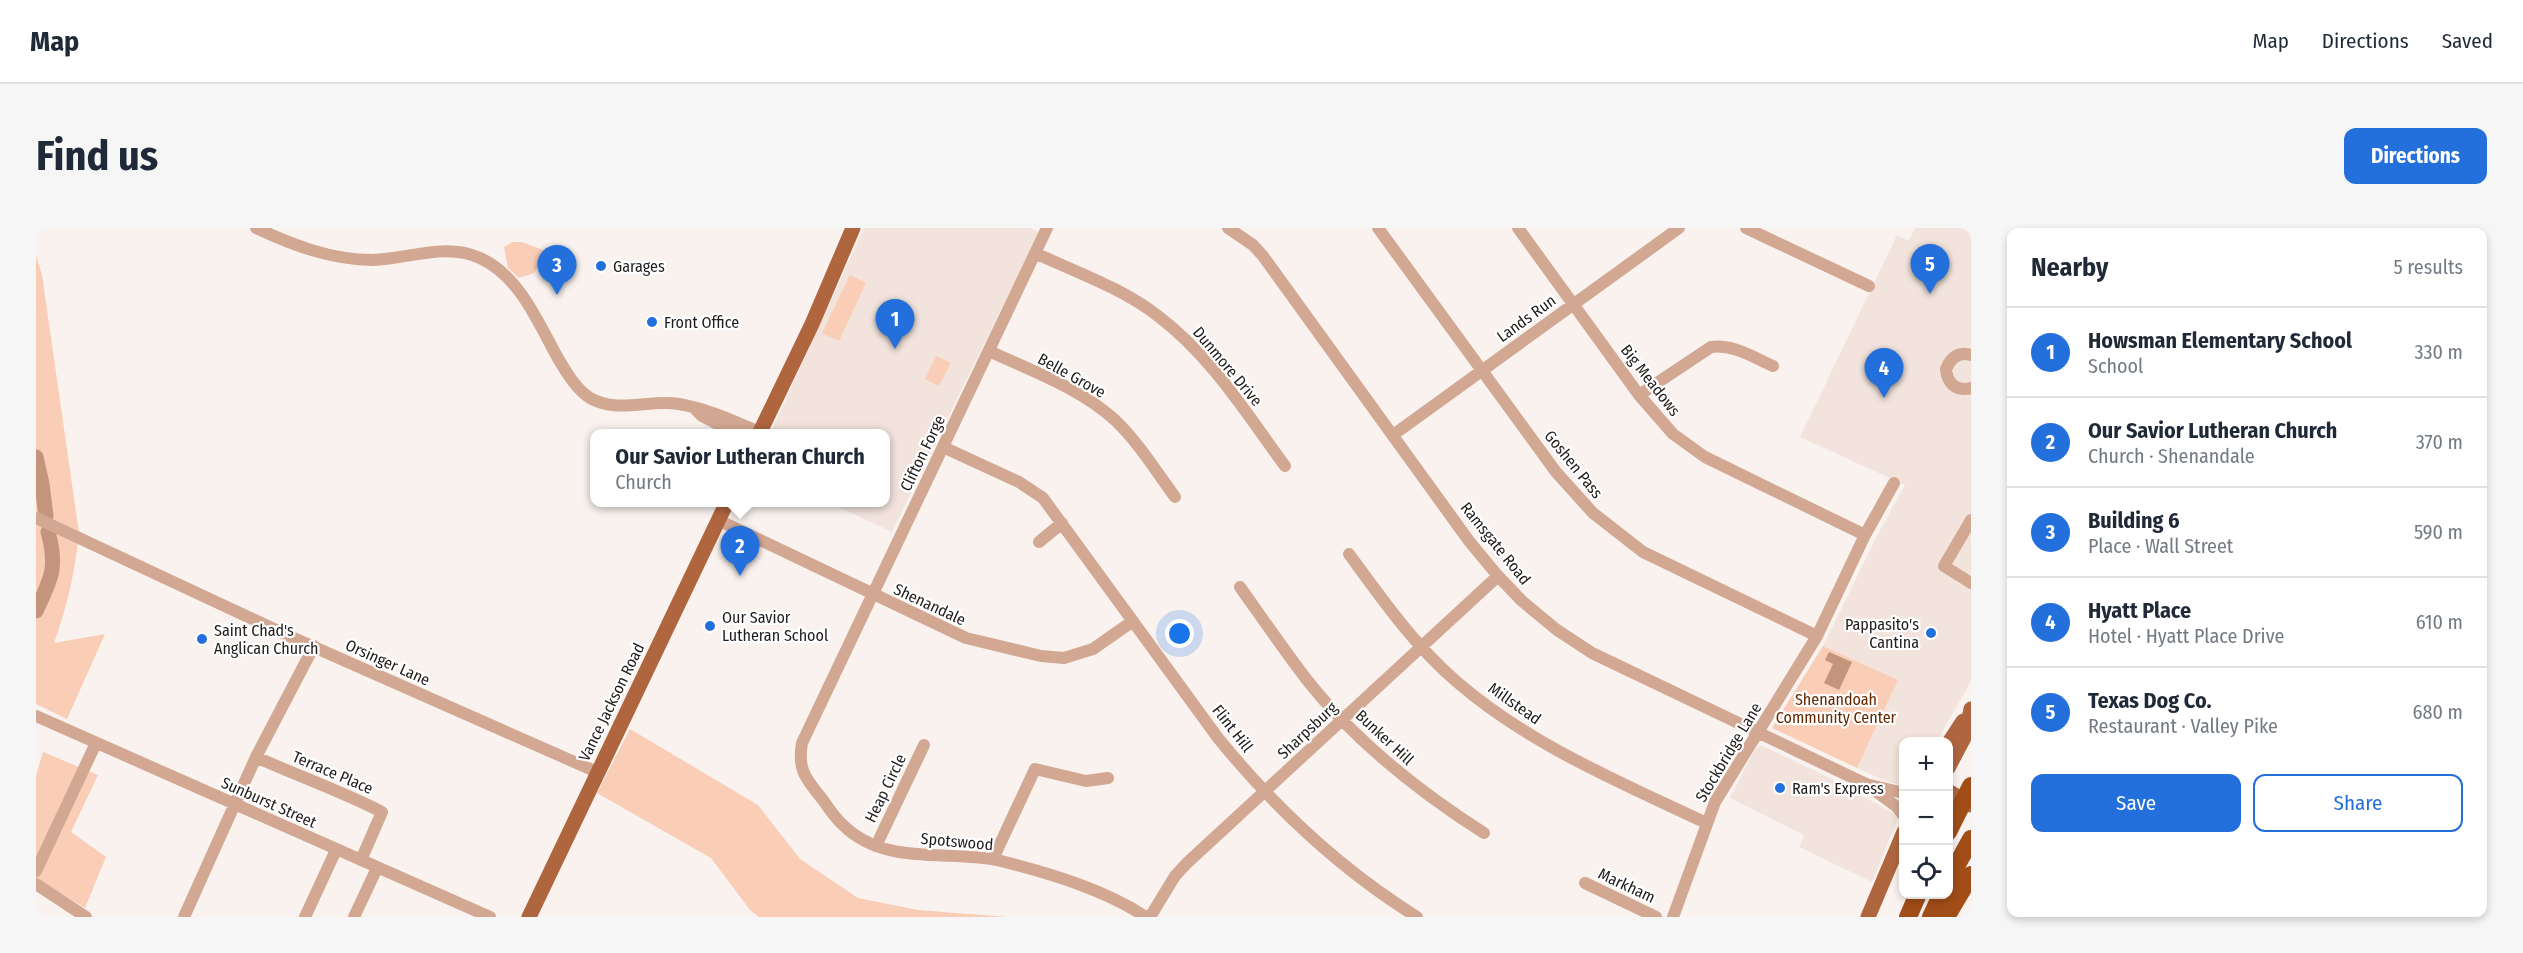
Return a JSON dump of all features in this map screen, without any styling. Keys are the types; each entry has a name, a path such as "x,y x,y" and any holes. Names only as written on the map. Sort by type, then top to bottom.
{"highway":[{"path":"1953,822 1971,786"},
{"path":"1953,872 1971,839"},
{"path":"1946,917 1971,873"},
{"path":"1908,917 1916,899"},
{"path":"1931,917 1940,899"}],"main road":[{"path":"762,429 812,324 853,228"},
{"name":"Vance Jackson Road","path":"529,917 724,507"},
{"path":"1952,737 1971,708"},
{"path":"1953,759 1966,734 1971,708"},
{"path":"1953,794 1971,805"},
{"path":"1868,917 1899,841"},
{"path":"1953,861 1971,873"},
{"path":"1868,917 1886,895 1899,867"}],"street":[{"path":"256,228 290,244 347,258 393,259 445,251 462,252 479,257 502,271 514,284 565,371 578,388 591,398 615,405 668,403 696,410 706,409 751,429"},
{"name":"Clifton Forge","path":"799,759 802,743 1047,228"},
{"name":"Ramsgate Road","path":"1228,228 1253,245 1263,256 1469,541 1522,601 1557,630 1592,653 1866,784 1899,810"},
{"name":"Goshen Pass","path":"1378,228 1571,490 1617,534 1671,567 1817,636"},
{"name":"Big Meadows","path":"1518,228 1639,395 1673,434 1705,457 1865,535"},
{"name":"Lands Run","path":"1393,435 1679,228"},
{"path":"1746,228 1869,286"},
{"name":"Dunmore Drive","path":"1035,253 1131,298 1180,334 1221,379 1285,466"},
{"path":"1639,395 1711,347 1722,345 1737,349 1773,366"},
{"name":"Belle Grove","path":"989,351 1067,388 1100,408 1129,434 1175,496"},
{"path":"1971,355 1960,354 1954,357 1946,369 1950,382 1955,387 1961,390 1971,388"},
{"path":"696,410 702,416 727,429"},
{"name":"Flint Hill","path":"943,447 1030,489 1043,498 1218,738 1265,792 1336,860 1416,917"},
{"name":"Stockbridge Lane","path":"1672,917 1715,802 1817,636 1865,535 1894,483"},
{"name":"Orsinger Lane","path":"36,518 314,646 597,772"},
{"name":"Shenandale","path":"718,520 966,638 1048,658 1064,658 1086,652 1133,621"},
{"path":"1971,520 1944,566 1971,583"},
{"path":"1039,542 1062,523"},
{"name":"Millstead","path":"1349,554 1395,616 1457,682 1526,733 1706,823"},
{"name":"Sharpsburg","path":"1148,917 1170,883 1187,863 1498,576"},
{"name":"Bunker Hill","path":"1240,587 1307,680 1342,720 1391,767 1443,807 1484,833"},
{"path":"184,917 256,757 314,646"},
{"name":"Sunburst Street","path":"36,716 490,917"},
{"path":"36,871 96,743"},
{"name":"Heap Circle","path":"876,846 924,745"},
{"name":"Terrace Place","path":"256,757 308,780 346,793 382,812 361,860"},
{"name":"Spotswood","path":"799,759 801,770 807,780 842,825 876,846 904,854 993,860 1073,884 1114,900 1148,917"},
{"path":"993,860 1035,769 1086,781 1108,778"},
{"name":"Ramsgate Road","path":"1866,784 1899,792"},
{"path":"304,917 336,850"},
{"path":"354,917 377,867"},
{"name":"Markham","path":"1585,883 1656,917"},
{"path":"36,884 86,917"}],"shaded area":[{"path":"864,228 1030,228 1039,232 892,532 839,507 890,507 890,429 772,429"},
{"path":"1915,228 1971,228 1971,681 1939,737 1899,737 1899,784 1891,783 1857,768 1898,680 1823,646 1878,534 1905,485 1800,437 1897,235 1909,241"},
{"path":"1829,652 1852,662 1839,690 1824,683 1833,664 1825,660"},
{"path":"1761,745 1830,778 1899,816 1872,882 1799,847 1804,835 1730,798 1755,749"}],"green space":[{"path":"512,242 522,242 548,252 534,273 519,278 508,268 504,247"},
{"path":"36,255 42,275 79,533 70,589 54,643 105,634 67,719 36,704"},
{"path":"850,275 866,283 839,341 822,333"},
{"path":"936,356 951,363 939,386 925,379"},
{"name":"Shenandoah Community Center","path":"1823,646 1898,680 1857,768 1772,728"},
{"path":"630,729 758,805 800,859 858,898 918,910 1007,917 759,917 750,910 711,858 597,793"},
{"path":"43,752 98,775 71,832 106,857 85,908 36,878 36,776"}],"waterway":[{"path":"36,457 46,516"},
{"path":"36,611 46,590 53,564 48,532"}],"place":[{"name":"Garages","path":"601,266"},
{"name":"Texas Dog Co.","path":"1930,294"},
{"name":"Building 6","path":"557,295"},
{"name":"Front Office","path":"652,322"},
{"name":"Howsman Elementary School","path":"895,349"},
{"name":"Hyatt Place","path":"1884,398"},
{"name":"Our Savior Lutheran Church","path":"740,576"},
{"name":"Our Savior Lutheran School","path":"710,626"},
{"name":"Pappasito's Cantina","path":"1931,633"},
{"name":"Saint Chad's Anglican Church","path":"202,639"},
{"name":"Ram's Express","path":"1780,788"}]}
